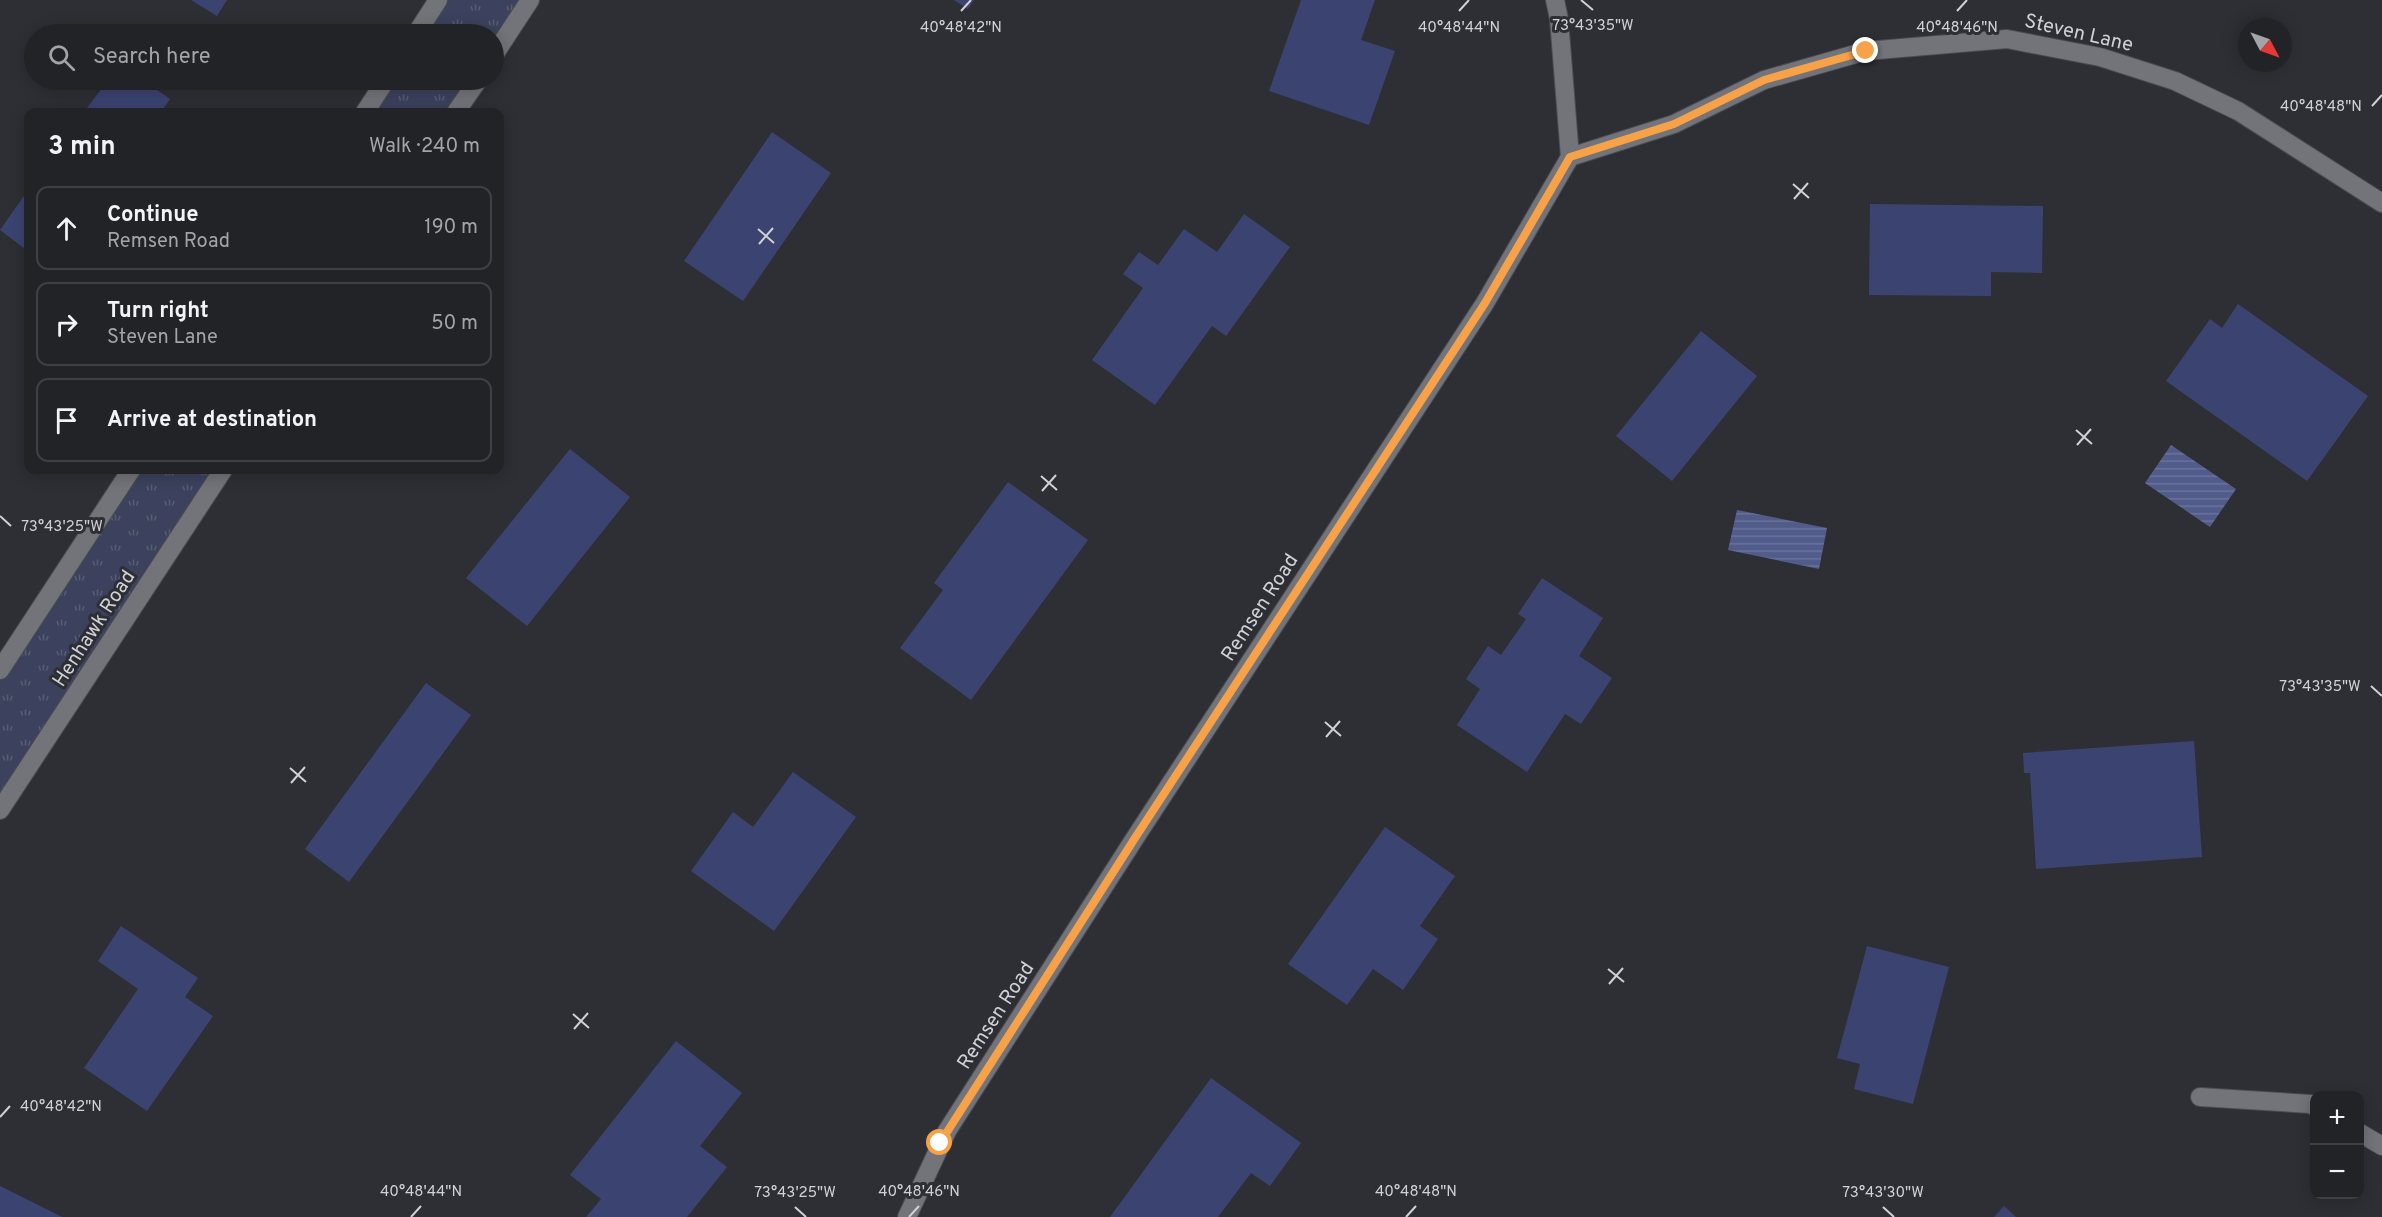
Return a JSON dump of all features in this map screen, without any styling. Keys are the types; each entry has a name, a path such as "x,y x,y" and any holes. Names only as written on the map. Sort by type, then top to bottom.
{"street":[{"path":"422,24 438,0"},
{"path":"504,40 530,0"},
{"path":"1555,0 1559,19 1570,157"},
{"name":"Steven Lane","path":"1570,157 1674,124 1764,80 1866,51 2007,39 2100,57 2175,81 2238,111 2382,203"},
{"path":"368,108 379,90"},
{"path":"459,108 471,90"},
{"name":"Remsen Road","path":"907,1217 947,1131 1148,818 1485,303 1570,157"},
{"path":"0,670 128,474"},
{"name":"Henhawk Road","path":"0,810 220,474"},
{"path":"2200,1097 2310,1104"},
{"path":"2364,1135 2382,1146"}],"green space":[{"path":"438,0 530,0 504,40 504,24 422,24"},
{"path":"379,90 471,90 459,108 368,108"},
{"path":"128,474 220,474 0,810 0,670"}],"shaded area":[{"path":"2171,445 2236,489 2210,527 2145,483"},
{"path":"1737,510 1827,528 1819,569 1728,550"}],"building":[{"path":"191,0 227,0 217,16"},
{"path":"954,0 974,0 968,9"},
{"path":"1301,0 1375,0 1361,40 1395,51 1369,125 1269,91"},
{"path":"100,90 157,90 170,99 164,108 87,108"},
{"path":"772,132 831,173 743,301 684,261"},
{"path":"24,196 24,248 0,230"},
{"path":"1870,204 2043,206 2042,273 1991,272 1991,296 1869,295"},
{"path":"1244,214 1290,247 1226,336 1212,326 1155,405 1092,360 1143,288 1123,274 1139,252 1158,265 1184,229 1217,252"},
{"path":"2238,304 2368,396 2307,481 2166,381 2210,319 2222,328"},
{"path":"1701,331 1757,376 1672,481 1616,436"},
{"path":"570,449 630,497 527,626 466,578"},
{"path":"1008,482 1088,540 971,700 900,648 943,590 934,583"},
{"path":"1542,578 1603,618 1579,656 1612,678 1581,724 1565,714 1527,772 1457,725 1480,689 1466,679 1488,646 1501,655 1526,619 1518,614"},
{"path":"426,683 471,715 349,882 305,849"},
{"path":"2194,741 2202,857 2036,869 2030,773 2024,773 2023,753"},
{"path":"793,772 856,817 774,931 691,871 733,812 753,827"},
{"path":"1385,827 1455,876 1420,926 1438,939 1403,990 1373,969 1347,1005 1288,964"},
{"path":"121,926 198,978 185,997 213,1016 147,1111 84,1068 138,989 98,961"},
{"path":"1867,946 1949,967 1913,1104 1854,1089 1860,1064 1837,1058"},
{"path":"676,1041 742,1093 700,1146 727,1167 687,1217 586,1217 601,1199 570,1175"},
{"path":"1211,1078 1301,1143 1270,1186 1251,1173 1218,1217 1110,1217"},
{"path":"0,1186 62,1217 0,1217"},
{"path":"2004,1206 2016,1217 1994,1217"}],"route":[{"path":"940,1143 1135,838 1485,303 1570,157 1674,124 1764,80 1866,51"}]}
